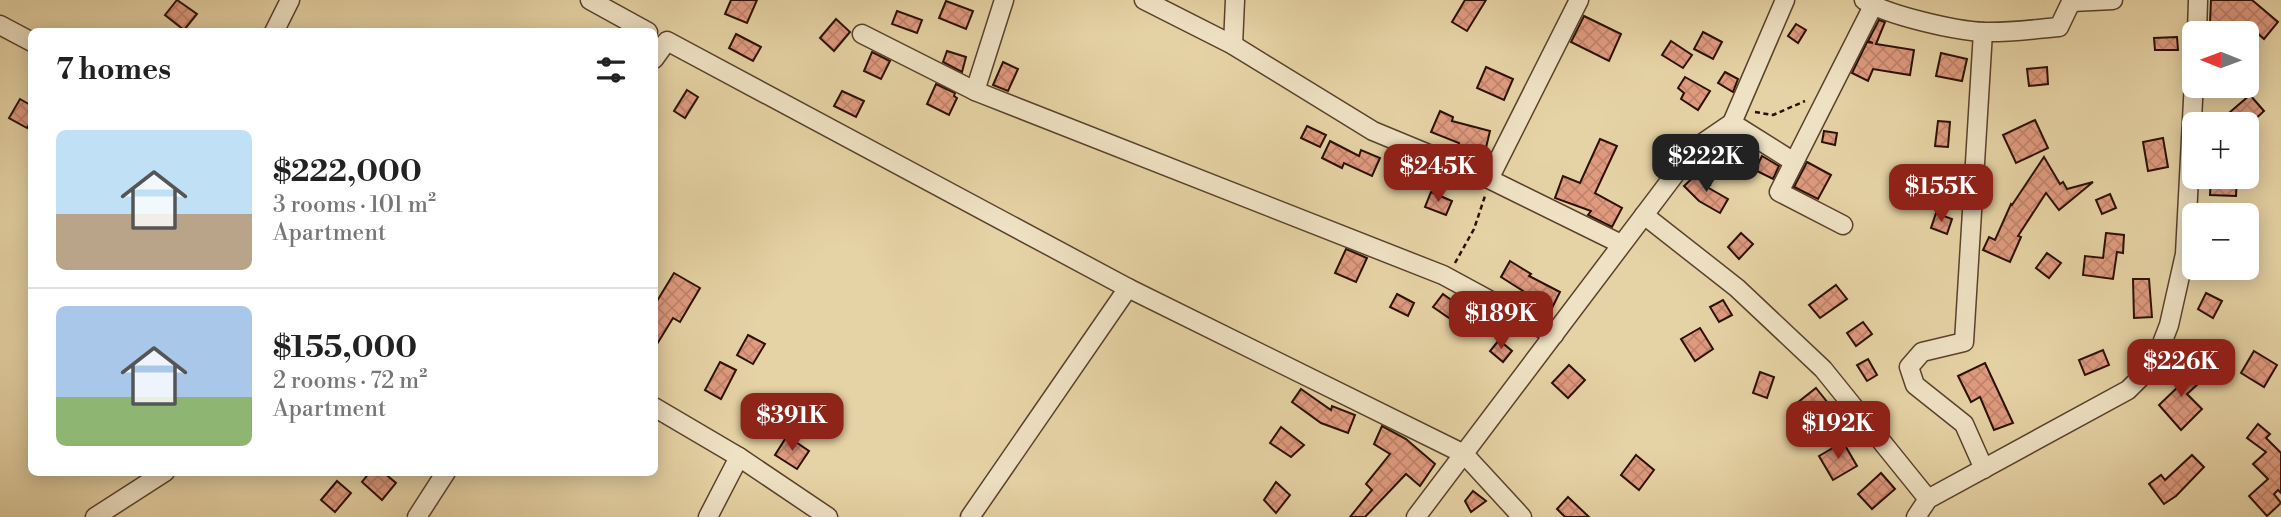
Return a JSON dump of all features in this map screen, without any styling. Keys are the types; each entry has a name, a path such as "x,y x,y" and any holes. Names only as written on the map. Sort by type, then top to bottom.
{"street":[{"path":"276,28 290,0"},
{"path":"590,0 641,28"},
{"path":"975,91 1004,0"},
{"path":"1144,0 1233,45 1373,131 1489,179 1621,244"},
{"path":"1233,45 1236,0"},
{"path":"1489,179 1579,0"},
{"path":"1416,517 1694,149 1734,119 1785,0"},
{"path":"1843,226 1779,192 1869,3 1939,24 1983,32 2059,27 2072,1 2113,0"},
{"path":"2197,21 2198,0"},
{"path":"0,25 28,40"},
{"path":"1983,32 1964,342 1922,352 1909,368 1915,385 1964,424 1984,469"},
{"path":"862,34 975,91 1443,275 1553,335"},
{"path":"661,38 1129,288 1464,454 1522,517"},
{"path":"1916,517 1928,499 2128,390 2154,364 2169,325 2185,254 2193,98"},
{"path":"1734,119 1794,162"},
{"path":"1643,215 1737,288 1823,369 1928,499"},
{"path":"970,517 1129,288"},
{"path":"658,409 739,457 828,517"},
{"path":"708,517 739,457"},
{"path":"95,517 159,476"},
{"path":"417,517 443,476"}],"path":[{"path":"1734,119 1749,111 1773,115 1810,98 1823,104"},
{"path":"1443,275 1459,259 1474,229 1489,179"}],"building":[{"path":"177,0 197,14 186,28 181,28 165,15"},
{"path":"731,0 757,0 747,23 725,14"},
{"path":"1465,0 1486,0 1467,31 1452,22"},
{"path":"2211,0 2252,0 2278,22 2264,39 2259,35 2259,21 2210,21"},
{"path":"946,1 973,11 966,29 939,18"},
{"path":"897,11 922,20 917,33 892,24"},
{"path":"1584,16 1621,34 1609,61 1571,42"},
{"path":"836,19 850,32 834,51 820,38"},
{"path":"1879,20 1885,22 1876,44 1914,50 1910,75 1873,69 1868,81 1852,73 1867,42 1873,43 1868,41"},
{"path":"1796,24 1806,30 1798,43 1788,36"},
{"path":"1703,32 1722,42 1713,59 1694,49"},
{"path":"736,34 761,47 753,61 729,48"},
{"path":"2177,37 2178,50 2155,50 2154,38"},
{"path":"1671,41 1692,55 1683,68 1662,55"},
{"path":"947,51 966,57 962,72 943,62"},
{"path":"872,52 890,61 881,79 864,71"},
{"path":"1941,53 1967,59 1962,81 1936,76"},
{"path":"1003,62 1018,69 1008,91 993,85"},
{"path":"1486,67 1513,79 1504,100 1477,88"},
{"path":"2047,67 2048,84 2029,86 2027,69"},
{"path":"1725,72 1738,79 1733,92 1718,83"},
{"path":"1685,77 1710,91 1698,110 1681,99 1684,93 1678,88"},
{"path":"936,84 955,93 957,98 949,115 927,104"},
{"path":"687,90 698,97 685,118 674,111"},
{"path":"842,91 864,101 856,117 834,106"},
{"path":"2246,98 2253,98 2264,111 2259,116 2259,112 2230,112"},
{"path":"20,99 28,104 27,128 9,118"},
{"path":"1440,111 1453,117 1452,121 1490,131 1484,156 1457,149 1459,143 1431,132"},
{"path":"2035,120 2048,148 2016,163 2003,135"},
{"path":"1938,121 1950,122 1948,147 1935,146"},
{"path":"1307,126 1326,135 1320,147 1301,138"},
{"path":"1824,131 1837,133 1835,145 1822,142"},
{"path":"2163,138 2168,167 2148,171 2143,142"},
{"path":"1600,139 1617,146 1595,193 1622,208 1612,227 1588,215 1591,211 1555,198 1563,176 1580,183"},
{"path":"1330,141 1359,156 1361,150 1380,158 1372,176 1344,163 1342,168 1322,158"},
{"path":"1762,156 1779,166 1773,179 1755,170"},
{"path":"2044,157 2060,184 2063,182 2067,189 2093,182 2059,210 2046,193 2018,236 2021,237 2010,262 1983,250 1989,237 1995,240 2011,204"},
{"path":"1807,162 1831,175 1818,199 1794,187"},
{"path":"1698,173 1710,185 1707,187 1728,199 1720,213 1699,201 1684,186"},
{"path":"2210,189 2236,189 2236,196 2210,195"},
{"path":"1431,192 1452,201 1446,215 1425,207"},
{"path":"2110,194 2116,208 2102,214 2096,200"},
{"path":"1936,213 1952,219 1947,234 1931,228"},
{"path":"1741,233 1753,244 1739,259 1728,247"},
{"path":"2106,233 2124,235 2123,253 2117,252 2113,279 2083,275 2085,256 2103,258"},
{"path":"1346,249 1367,258 1356,282 1335,273"},
{"path":"2047,253 2061,263 2049,278 2036,268"},
{"path":"1510,261 1531,274 1529,276 1560,292 1550,312 1531,303 1534,298 1501,277"},
{"path":"674,273 700,288 680,322 673,318 658,342 658,299"},
{"path":"2133,279 2149,279 2152,317 2134,318"},
{"path":"1836,285 1847,299 1820,318 1809,305"},
{"path":"2206,293 2222,301 2213,318 2198,309"},
{"path":"1397,294 1414,303 1408,316 1390,307"},
{"path":"1443,294 1461,307 1465,302 1483,316 1471,333 1433,307"},
{"path":"1723,300 1732,315 1719,322 1710,307"},
{"path":"1863,322 1872,334 1856,346 1847,333"},
{"path":"1700,328 1713,349 1695,361 1681,339"},
{"path":"748,335 765,344 753,364 737,355"},
{"path":"1499,340 1512,351 1503,362 1490,351"},
{"path":"2103,350 2109,365 2085,375 2079,360"},
{"path":"2254,351 2277,365 2264,387 2241,373"},
{"path":"1868,359 1877,375 1867,381 1857,365"},
{"path":"720,362 736,370 721,399 705,390"},
{"path":"1985,363 2013,423 1994,430 1980,397 1971,402 1958,376"},
{"path":"2180,364 2198,384 2187,394 2202,409 2181,430 2159,405 2180,385 2170,374"},
{"path":"1569,365 1585,380 1568,398 1552,383"},
{"path":"1760,372 1774,377 1767,398 1753,393"},
{"path":"1816,388 1832,408 1812,423 1797,403"},
{"path":"1301,389 1331,410 1332,406 1355,415 1348,433 1321,423 1292,402"},
{"path":"818,398 832,407 824,419 811,409"},
{"path":"2258,424 2270,434 2266,438 2281,453 2281,493 2278,490 2274,494 2281,503 2267,516 2249,496 2268,479 2253,464 2266,452 2247,438"},
{"path":"1382,426 1406,439 1435,464 1420,486 1406,474 1365,517 1350,517 1372,490 1366,484 1390,454 1374,444"},
{"path":"1281,427 1304,445 1291,457 1270,443"},
{"path":"787,436 809,451 797,469 775,455"},
{"path":"1843,442 1857,466 1833,480 1819,456"},
{"path":"1636,455 1654,470 1639,490 1621,475"},
{"path":"2192,455 2204,467 2176,496 2164,504 2149,484 2161,475 2165,480"},
{"path":"1881,473 1895,489 1872,509 1858,494"},
{"path":"367,476 388,476 396,483 382,500 362,482"},
{"path":"337,481 351,493 335,512 321,500"},
{"path":"1276,482 1290,495 1276,513 1264,500"},
{"path":"1473,491 1486,501 1471,512 1465,501"},
{"path":"1568,497 1589,517 1565,517 1557,509"}]}
